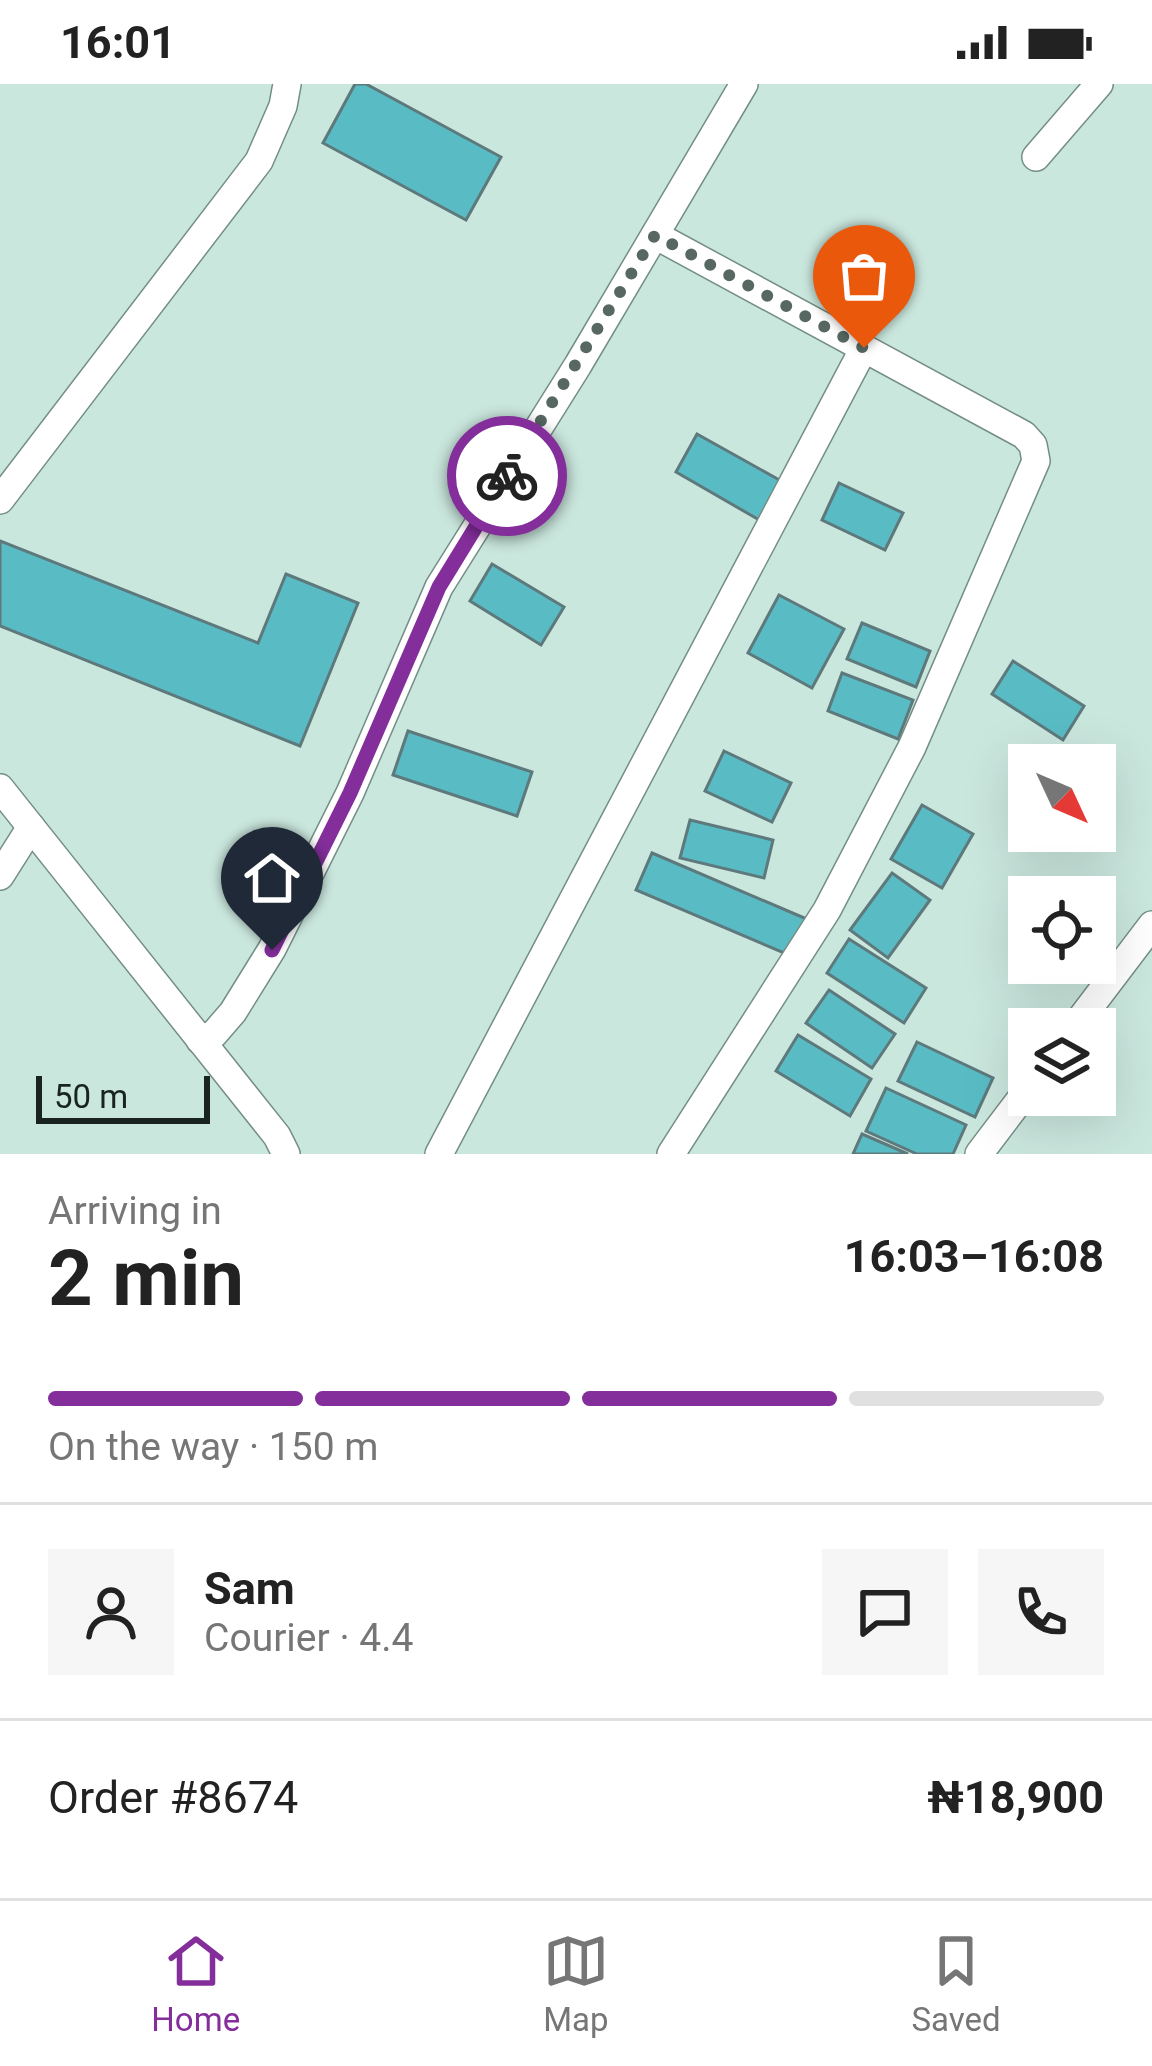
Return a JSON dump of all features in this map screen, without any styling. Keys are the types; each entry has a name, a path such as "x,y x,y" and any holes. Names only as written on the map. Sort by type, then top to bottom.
{"street":[{"path":"0,500 259,161 284,106 287,84"},
{"path":"200,1040 214,1034 233,1012 272,950 350,793 439,587 744,84"},
{"path":"1036,157 1099,84"},
{"path":"655,235 1024,435 1034,445 1036,460 912,747 838,890 671,1154"},
{"path":"439,1154 864,348"},
{"path":"0,788 280,1149"},
{"path":"0,876 31,827"},
{"path":"1089,1008 1152,925"},
{"path":"980,1154 1008,1116"}],"building":[{"path":"355,84 366,84 501,157 466,220 323,143"},
{"path":"697,434 783,482 761,521 676,472"},
{"path":"839,483 903,513 885,550 822,520"},
{"path":"0,541 258,643 286,574 358,603 300,746 0,626"},
{"path":"492,564 564,607 541,645 470,601"},
{"path":"779,595 844,629 812,688 748,653"},
{"path":"862,623 930,651 916,687 847,659"},
{"path":"1013,661 1084,706 1063,740 992,694"},
{"path":"842,673 913,700 898,739 828,711"},
{"path":"408,731 532,772 517,816 393,775"},
{"path":"724,751 791,783 772,822 705,791"},
{"path":"922,805 973,834 942,888 891,859"},
{"path":"690,820 773,840 764,878 680,858"},
{"path":"652,853 809,920 784,953 636,890"},
{"path":"892,873 930,900 888,958 850,930"},
{"path":"849,939 926,988 904,1023 827,973"},
{"path":"829,990 895,1034 872,1068 806,1023"},
{"path":"798,1035 871,1079 850,1116 776,1071"},
{"path":"917,1042 993,1078 975,1117 898,1081"},
{"path":"886,1088 966,1125 953,1154 917,1154 866,1131"},
{"path":"862,1134 908,1154 853,1154"}],"way so far":[{"path":"507,476 655,235 864,348"}],"route":[{"path":"272,950 350,793 439,587 507,476"}]}
